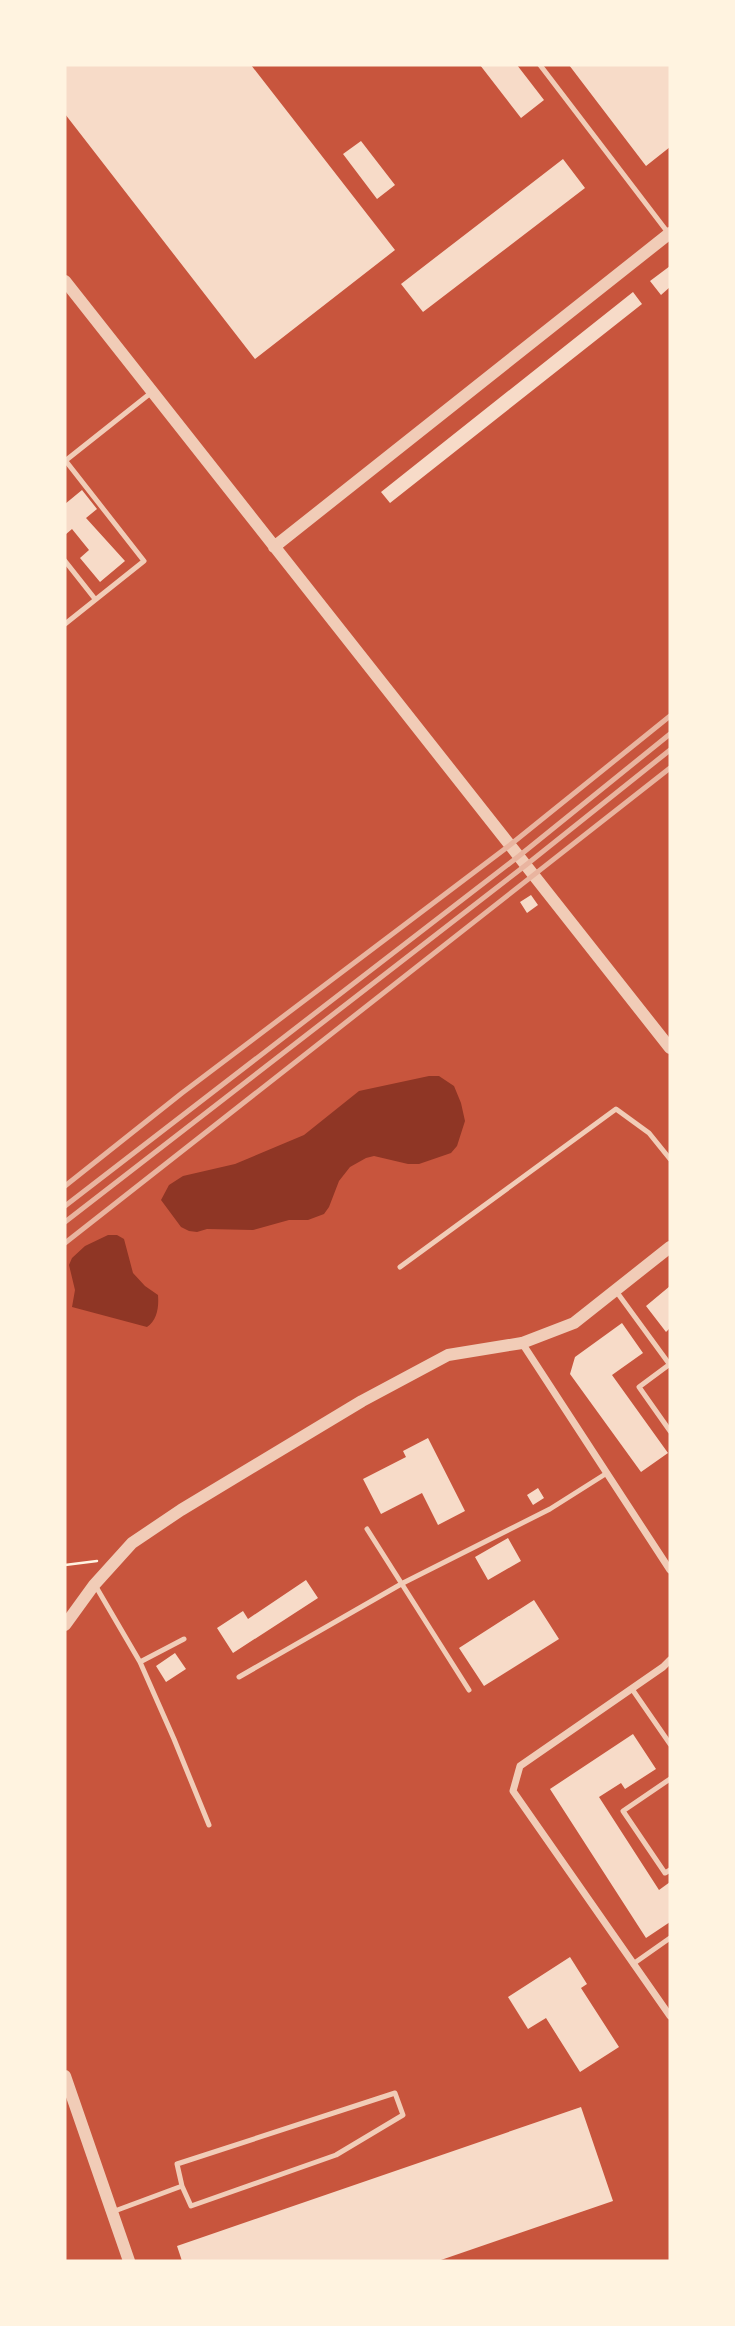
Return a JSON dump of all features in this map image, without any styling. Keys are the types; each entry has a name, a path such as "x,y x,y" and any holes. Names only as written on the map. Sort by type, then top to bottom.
{"street":[{"path":"274,547 670,234"},
{"path":"65,281 670,1048"},
{"path":"65,1625 94,1585 132,1543 181,1510 374,1394 448,1355 522,1343 574,1322 670,1247"},
{"path":"522,1343 670,1570"},
{"path":"670,1660 520,1766 513,1791 670,2016"},
{"path":"65,2076 129,2261"}],"lane":[{"path":"540,65 670,234"},
{"path":"65,624 144,561 65,460 152,391"},
{"path":"65,561 95,600"},
{"path":"400,1267 616,1109 649,1133 670,1158"},
{"path":"615,1290 670,1365 639,1387 670,1431"},
{"path":"239,1677 403,1583 550,1508 607,1473"},
{"path":"367,1529 469,1690"},
{"path":"94,1585 140,1662 209,1825"},
{"path":"140,1662 184,1639"},
{"path":"632,1689 670,1744"},
{"path":"670,1779 623,1811 665,1873 670,1870"},
{"path":"633,1964 670,1938"},
{"path":"395,2093 403,2115 337,2155 191,2206 183,2186 177,2164 395,2093"},
{"path":"112,2212 183,2186"}],"path":[{"path":"65,1565 117,1559"}],"shaded area":[{"path":"439,1076 454,1086 461,1103 465,1121 457,1146 451,1153 419,1164 374,1156 366,1158 350,1167 339,1181 324,1214 308,1220 289,1220 253,1230 207,1229 197,1232 181,1227 161,1200 169,1185 183,1176 235,1164 304,1135 359,1091"},
{"path":"108,1235 117,1235 124,1239 133,1273 158,1295 157,1313 147,1327 72,1307 75,1290 69,1265 72,1258 85,1246"}],"building":[{"path":"65,65 251,65 395,250 255,359 65,114"},
{"path":"480,65 517,65 544,100 521,118"},
{"path":"569,65 670,65 670,147 646,166"},
{"path":"361,141 395,185 377,199 343,154"},
{"path":"563,159 585,188 423,312 401,284"},
{"path":"670,266 670,287 661,295 650,281"},
{"path":"633,292 642,304 390,503 381,492"},
{"path":"82,490 97,509 86,518 125,561 100,582 80,558 89,550 72,529 65,535 65,504"},
{"path":"531,895 538,905 527,913 520,902"},
{"path":"670,1286 670,1328 666,1332 646,1306"},
{"path":"622,1323 643,1353 612,1375 668,1453 641,1472 570,1374 575,1357"},
{"path":"428,1438 465,1511 438,1525 422,1493 381,1514 363,1479 406,1457 403,1451"},
{"path":"538,1488 544,1498 533,1505 527,1495"},
{"path":"508,1538 521,1561 488,1580 475,1557"},
{"path":"306,1580 318,1598 233,1653 217,1628 243,1611 248,1619"},
{"path":"534,1600 559,1639 484,1686 459,1648"},
{"path":"175,1653 186,1669 166,1682 156,1666"},
{"path":"633,1734 656,1769 625,1789 621,1783 599,1797 659,1890 670,1882 670,1922 646,1938 550,1789"},
{"path":"570,1957 587,1984 581,1988 619,2047 580,2072 546,2018 528,2029 508,1997"},
{"path":"581,2107 613,2201 438,2261 182,2261 177,2246"}],"railway":[{"path":"65,1186 182,1093 510,845 670,716"},
{"path":"65,1206 519,856 670,734"},
{"path":"65,1222 670,750"},
{"path":"65,1243 670,768"}]}
